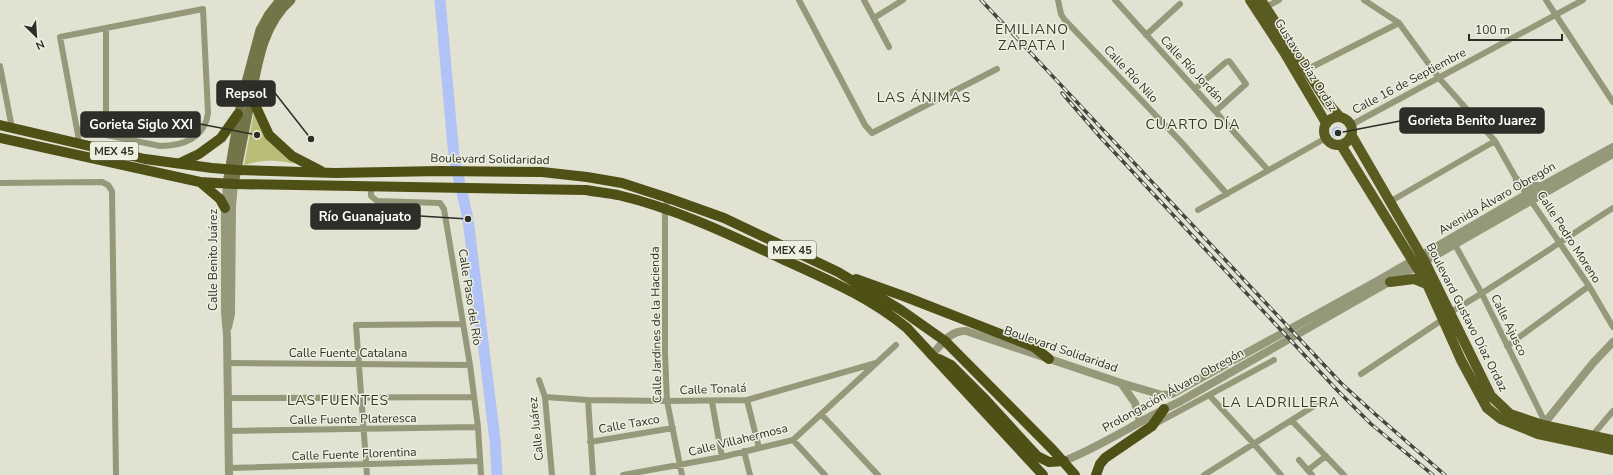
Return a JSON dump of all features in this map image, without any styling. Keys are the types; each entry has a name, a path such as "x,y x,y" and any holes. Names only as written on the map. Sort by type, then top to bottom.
{"highway":[{"path":"252,98 270,135 292,156 323,172"},
{"path":"178,163 199,154 221,138 238,114"},
{"name":"Boulevard Solidaridad","path":"0,125 145,159 233,170 323,172 439,170 542,172 622,183 724,218 838,272 901,310 945,341 1066,465"},
{"name":"MEX 45","path":"0,138 200,182 231,184 586,190 618,195 665,209 723,232 866,299 883,309 907,328 1043,475"},
{"path":"200,182 220,199 225,208"},
{"path":"838,272 906,296 1034,347 1049,359"},
{"path":"932,356 951,366 983,397 1037,456 1049,462 1066,465"},
{"path":"1096,475 1100,464 1105,458 1152,426 1164,409"}],"main road":[{"path":"231,184 238,114 260,30 269,14 280,0"},
{"path":"233,170 252,98 259,58 269,30 283,7 291,0"},
{"name":"Gustavo Díaz Ordaz","path":"1250,0 1284,52 1326,123"},
{"name":"Gustavo Díaz Ordaz","path":"1264,3 1306,70 1331,107 1340,117"},
{"path":"1340,117 1344,118 1351,125 1352,136 1348,142 1341,145 1332,144 1326,138 1324,130 1326,123 1332,118 1340,117"},
{"name":"Boulevard Gustavo Díaz Ordaz","path":"1352,136 1424,258 1491,396 1510,414 1544,424 1613,440"},
{"name":"Boulevard Gustavo Díaz Ordaz","path":"1341,145 1427,284 1461,360 1487,408 1501,419 1515,426 1550,437 1613,450"},
{"path":"1390,282 1414,279 1427,284"}],"street":[{"path":"799,0 865,125 872,133 997,68"},
{"path":"864,0 889,47"},
{"path":"874,18 903,0"},
{"name":"Calle Río Nilo","path":"1058,0 1061,14 1064,19 1183,144 1227,194"},
{"name":"Calle Río Jordán","path":"1116,0 1268,170"},
{"path":"1264,3 1279,0"},
{"name":"Calle Pedro Moreno","path":"1364,0 1400,23 1439,78 1495,141 1517,180 1589,286 1613,328"},
{"path":"1546,0 1613,102"},
{"name":"Calle 16 de Septiembre","path":"1351,125 1583,0"},
{"path":"1146,35 1180,4"},
{"path":"77,129 160,146 173,146 194,137 203,130 207,123 208,113 203,9 60,37 79,143"},
{"path":"1306,70 1400,23"},
{"path":"106,28 106,136"},
{"path":"1196,88 1226,62 1230,62 1246,84 1216,111"},
{"path":"0,66 12,128"},
{"path":"1198,210 1326,138"},
{"path":"1391,201 1495,141"},
{"name":"Avenida Álvaro Obregón","path":"1529,197 1541,186 1613,147"},
{"name":"Avenida Álvaro Obregón","path":"1289,329 1414,264 1529,197 1613,154"},
{"path":"1517,180 1526,186 1541,186"},
{"path":"0,184 102,182 108,185 112,191 116,475"},
{"name":"Calle Benito Juárez","path":"229,472 225,312 225,208 231,184"},
{"name":"Calle Benito Juárez","path":"226,336 232,314 231,184"},
{"name":"Calle Paso del Río","path":"371,186 371,196 377,201 440,203 444,209 470,365 478,428 481,475"},
{"name":"Calle Jardines de la Hacienda","path":"668,198 665,209 665,346 667,402 682,475"},
{"path":"1451,312 1482,294 1558,242 1613,208"},
{"name":"Calle Ajusco","path":"1453,241 1482,294 1544,424"},
{"name":"Avenida Álvaro Obregón","path":"1292,338 1390,282 1414,264"},
{"path":"1507,346 1589,286"},
{"path":"1361,374 1442,320"},
{"path":"367,475 356,324 464,324"},
{"name":"Prolongación Álvaro Obregón","path":"1172,394 1289,329"},
{"name":"Boulevard Solidaridad","path":"932,356 945,341 956,332 966,331 1121,384 1162,395 1172,394"},
{"name":"Prolongación Álvaro Obregón","path":"1066,465 1140,421 1179,402 1292,338"},
{"path":"1544,424 1593,363 1613,342"},
{"name":"Calle Villahermosa","path":"623,475 681,466 792,440 896,345"},
{"path":"1152,426 1274,360"},
{"name":"Calle Tonalá","path":"545,398 667,402 747,400 876,362"},
{"name":"Calle Fuente Catalana","path":"227,363 470,365"},
{"name":"Calle Juárez","path":"539,380 545,398 552,475"},
{"path":"1121,384 1135,403 1140,421"},
{"path":"1209,395 1281,475"},
{"path":"228,398 473,397"},
{"path":"588,400 592,475"},
{"path":"747,400 759,448"},
{"path":"1204,475 1322,401"},
{"path":"712,402 722,457"},
{"path":"1179,402 1184,410"},
{"path":"1587,445 1592,435 1613,411"},
{"path":"821,414 878,475"},
{"path":"1292,421 1344,475"},
{"name":"Calle Fuente Plateresca","path":"228,431 478,428"},
{"name":"Calle Taxco","path":"590,442 673,428"},
{"path":"792,440 825,475"},
{"path":"744,451 750,475"},
{"path":"1299,460 1310,473 1326,456"},
{"name":"Calle Fuente Florentina","path":"229,472 366,464 480,461"}],"green space":[{"path":"254,112 269,142 294,164 281,161 269,161 244,165"}],"water":[{"path":"1337,126 1341,128 1343,132 1341,136 1337,138 1333,136 1331,132 1333,128"}],"waterway":[{"path":"440,0 454,157 468,219 495,440 497,475"}],"railway":[{"path":"981,0 1341,383 1445,475"},
{"path":"1062,93 1101,138 1338,391 1371,424 1433,475"}],"place":[{"name":"Gorieta Benito Juarez","path":"1338,133"},
{"name":"Gorieta Siglo XXI","path":"257,135"},
{"name":"Repsol","path":"311,139"},
{"name":"Río Guanajuato","path":"468,219"}],"district":[{"name":"EMILIANO ZAPATA I","path":"1032,38"},
{"name":"LAS ÁNIMAS","path":"924,97"},
{"name":"CUARTO DÍA","path":"1193,124"},
{"name":"LAS FUENTES","path":"338,400"},
{"name":"LA LADRILLERA","path":"1281,402"}]}
